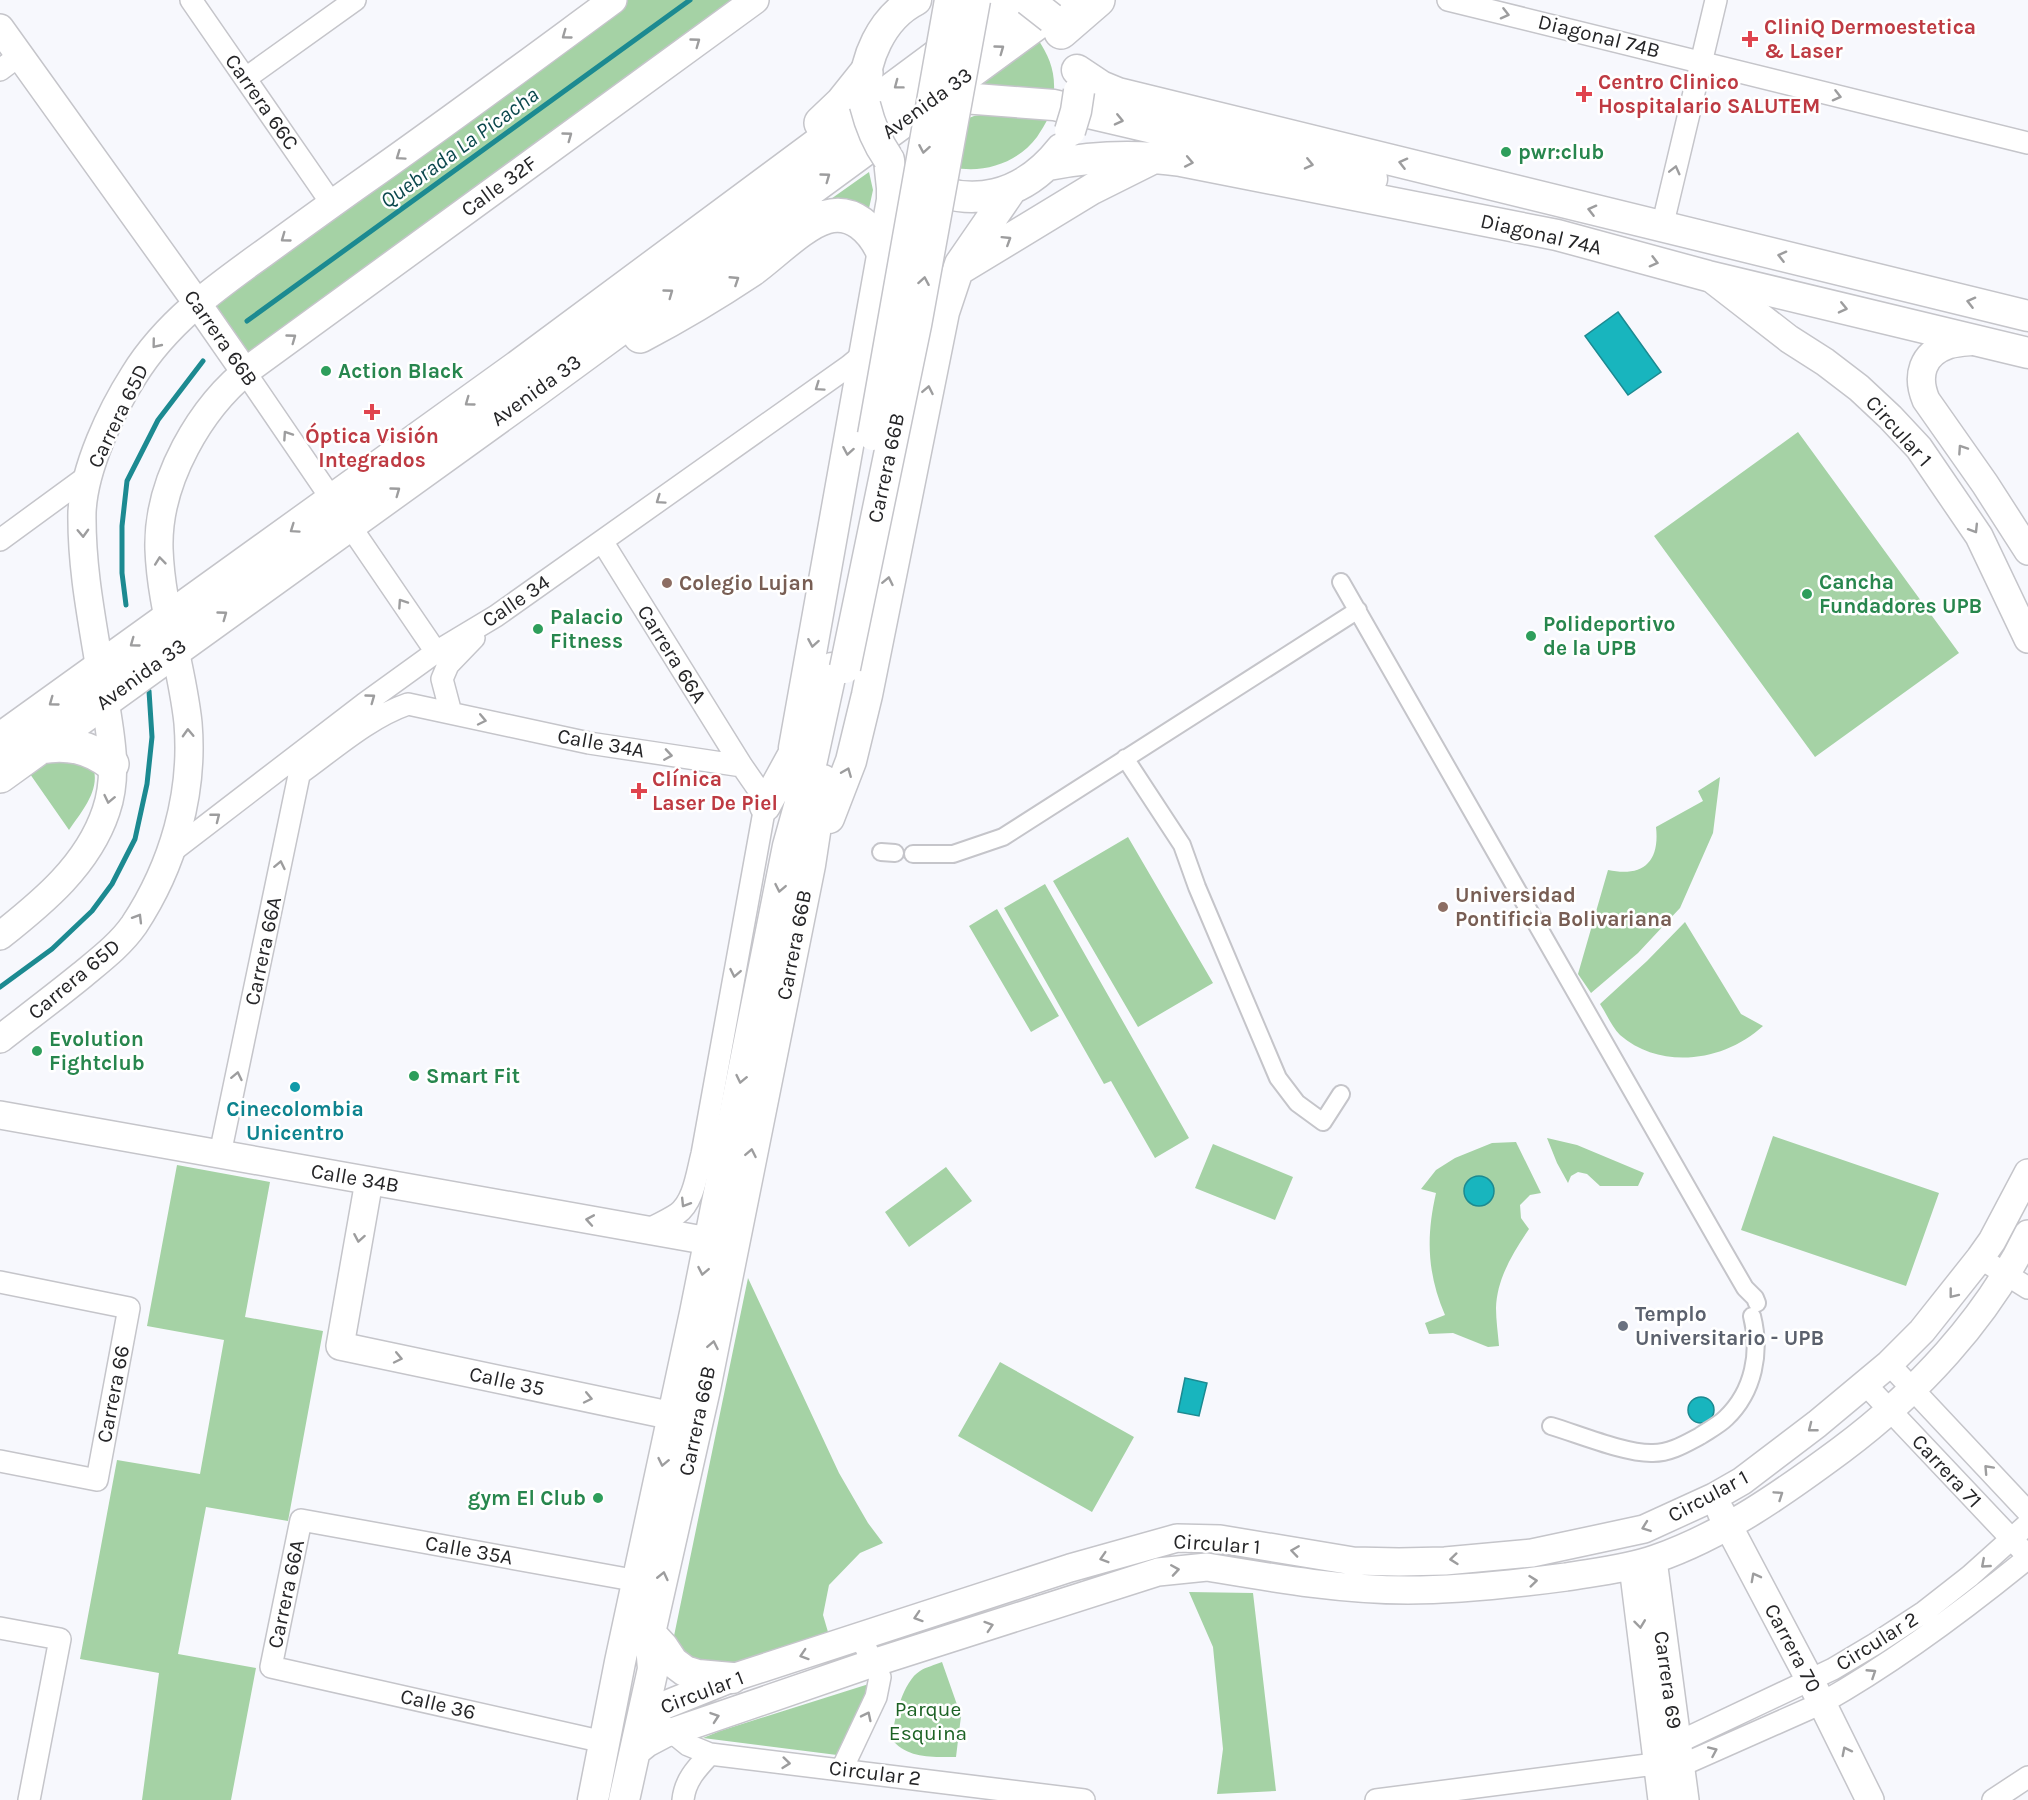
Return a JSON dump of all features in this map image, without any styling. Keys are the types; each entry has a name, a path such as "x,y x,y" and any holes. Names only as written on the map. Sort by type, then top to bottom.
{"main road":[{"path":"943,92 950,0"},
{"path":"943,92 975,0"},
{"name":"Avenida 33","path":"527,379 1013,0"},
{"path":"914,1 886,26 877,40 866,89 871,128 888,159 909,178 932,190 958,197 985,196 1011,190 1030,179 1048,165 1061,149 1070,131 1076,111 1078,81 1072,53 1060,17 1028,0"},
{"name":"Avenida 33","path":"0,776 105,699 172,634 527,379 943,92 1060,17 1098,0"},
{"name":"Diagonal 74A","path":"1078,81 1101,86 1118,93 2028,316"},
{"path":"527,379 618,272 866,89"},
{"path":"943,92 1054,105 1108,117 1464,200 1557,235"},
{"name":"Carrera 66B","path":"593,1800 719,1191 799,856 826,759 838,668 916,324 943,92"},
{"name":"Diagonal 74A","path":"1048,165 1101,156 1157,157 1557,235 1708,276 2028,353"},
{"path":"957,271 1092,189 1157,157"},
{"path":"799,856 793,755 892,200 888,159"},
{"path":"799,856 851,761 867,695 944,312 957,271 970,248 1011,190"},
{"path":"527,379 701,302 752,269 808,226 825,217 838,216 860,222 876,238 883,252"},
{"path":"873,311 884,320 897,325 911,326 924,325 937,320 944,312"},
{"path":"855,416 877,407 901,410 911,417 919,435"},
{"name":"Avenida 33","path":"0,740 100,668 172,634"},
{"path":"40,747 56,744 79,746 100,755 112,764"},
{"path":"765,806 793,755"},
{"name":"Carrera 66B","path":"624,1800 634,1751 660,1726 650,1633 705,1389 799,856"},
{"path":"702,1154 719,1191"},
{"path":"650,1633 674,1662 685,1671 698,1675 732,1678"},
{"path":"604,1743 660,1726 627,1688 619,1668"}],"street":[{"name":"Carrera 66C","path":"191,0 333,204"},
{"path":"246,78 355,0"},
{"path":"201,309 333,204 613,0"},
{"name":"Calle 32F","path":"240,366 754,0"},
{"name":"Diagonal 74B","path":"1448,0 2028,143"},
{"path":"1662,227 1716,0"},
{"name":"Carrera 66B","path":"0,28 10,63 201,309 436,652"},
{"name":"Circular 1","path":"1708,276 1789,339 1825,362 1859,388 1919,448 1979,536 2028,639"},
{"name":"Carrera 65D","path":"0,936 63,881 81,860 106,812 111,792 110,729 88,607 82,510 89,475 100,444 134,375 158,341 201,309"},
{"name":"Circular 1","path":"1979,341 1949,345 1931,353 1922,369 1921,388 1926,400 1985,484 2028,551"},
{"name":"Calle 34","path":"170,853 306,747 436,652 496,616 866,352"},
{"name":"Carrera 65D","path":"0,1039 124,938 146,904 170,853 180,823 187,787 189,753 188,723 159,549 160,523 165,498 182,453 204,416 240,366"},
{"path":"0,540 89,475"},
{"path":"1956,500 1985,484"},
{"name":"Carrera 66A","path":"602,541 742,766"},
{"path":"1341,582 1745,1288 1754,1314 1756,1363 1737,1406 1714,1427 1673,1450 1652,1453 1627,1450 1551,1426"},
{"path":"913,854 953,854 1003,837 1358,610"},
{"path":"451,713 442,679 448,665 496,616"},
{"name":"Calle 34A","path":"299,774 375,720 408,704 589,743 742,766"},
{"name":"Carrera 66A","path":"220,1154 306,747"},
{"path":"1125,758 1182,845 1278,1078 1297,1103 1323,1122 1341,1094"},
{"path":"647,1230 678,1213 686,1205 702,1154 765,806 760,792 742,766"},
{"name":"Calle 34B","path":"0,1115 710,1240"},
{"name":"Circular 1","path":"2021,1263 1912,1389 1854,1440 1791,1487 1729,1526 1643,1563 1536,1581 1406,1590 1349,1587 1207,1567 1158,1572 660,1726 664,1705 732,1678 1070,1568 1177,1538 1220,1539 1353,1561 1445,1560 1532,1552 1644,1529 1714,1497 1764,1464 1866,1385 1889,1364 1930,1322 1986,1249 2028,1173"},
{"name":"Calle 35","path":"369,1181 340,1346 673,1416"},
{"path":"1986,1249 2021,1263"},
{"name":"Carrera 66","path":"0,1282 129,1308 97,1480 0,1461"},
{"name":"Carrera 71","path":"1889,1364 2028,1512"},
{"name":"Carrera 71","path":"1866,1385 2028,1557"},
{"name":"Carrera 70","path":"1714,1497 1816,1691 1870,1800"},
{"name":"Carrera 66A","path":"271,1667 301,1520"},
{"name":"Calle 35A","path":"301,1520 638,1581"},
{"name":"Circular 2","path":"1816,1691 1842,1664 1924,1612 1970,1576 2028,1524"},
{"name":"Circular 2","path":"1376,1800 1664,1759 1816,1691 1877,1669 1931,1633 2028,1557"},
{"name":"Carrera 69","path":"1643,1563 1664,1759 1662,1800"},
{"path":"0,1628 60,1639 29,1800"},
{"path":"842,1769 876,1697 880,1677 860,1636"},
{"name":"Calle 36","path":"271,1667 604,1743"},
{"name":"Circular 2","path":"660,1726 688,1745 710,1754 1084,1800"},
{"path":"683,1800 685,1786 690,1777 710,1754"},
{"name":"Carrera 69","path":"1664,1759 1685,1800"},
{"path":"1993,1800 2028,1777"}],"green space":[{"path":"613,0 755,0 245,372 197,303"},
{"path":"1037,38 1050,63 1054,91 978,85"},
{"path":"1015,110 1049,117 1027,148 1004,163 976,169 948,166 931,159 908,142 974,116"},
{"path":"869,172 873,190 868,213 821,206"},
{"name":"Cancha Fundadores UPB","path":"1798,432 1959,653 1815,757 1654,536"},
{"path":"61,757 93,767 95,776 92,792 69,830 30,774 49,761"},
{"path":"1720,777 1713,833 1680,908 1638,953 1591,993 1578,974 1608,870 1630,871 1646,865 1655,850 1656,827 1703,801 1698,791"},
{"path":"1128,837 1213,983 1138,1027 1053,881"},
{"path":"1045,884 1189,1138 1155,1158 1111,1081 1104,1084 1004,908"},
{"path":"997,909 1059,1016 1031,1032 969,926"},
{"path":"1685,922 1741,1014 1763,1026 1748,1038 1712,1054 1674,1057 1655,1054 1620,1035 1600,1004"},
{"path":"1773,1136 1939,1193 1906,1286 1741,1230"},
{"path":"1547,1138 1577,1145 1644,1173 1638,1186 1600,1186 1587,1174 1578,1172 1571,1176 1568,1183"},
{"path":"1516,1142 1541,1193 1530,1195 1520,1205 1521,1218 1529,1229 1512,1257 1499,1286 1496,1308 1499,1346 1488,1347 1453,1333 1429,1334 1425,1323 1445,1315 1435,1284 1430,1255 1431,1225 1436,1193 1421,1189 1436,1170 1455,1158 1492,1143"},
{"path":"1213,1144 1293,1177 1275,1220 1195,1188"},
{"path":"177,1165 270,1182 245,1317 323,1331 288,1521 206,1507 178,1654 256,1668 231,1800 142,1800 159,1673 80,1659 117,1460 200,1474 224,1340 147,1326"},
{"path":"946,1167 972,1201 909,1247 885,1212"},
{"path":"748,1278 839,1473 868,1523 883,1543 860,1553 829,1585 823,1615 828,1632 740,1663 701,1665 676,1648 674,1636"},
{"path":"1000,1362 1134,1437 1092,1512 958,1436"},
{"path":"1189,1592 1253,1593 1276,1791 1217,1794 1223,1749 1213,1647"},
{"name":"Parque Esquina","path":"942,1662 961,1716 956,1757 930,1757 914,1754 893,1741 894,1724 900,1703 914,1676"},
{"path":"872,1683 837,1755 703,1738 720,1731"}],"water":[{"path":"1618,312 1661,372 1628,395 1585,336"},
{"path":"1479,1176 1490,1180 1494,1191 1490,1202 1479,1206 1468,1202 1464,1191 1468,1180"},
{"path":"1185,1378 1207,1383 1199,1416 1178,1412"},
{"path":"1701,1397 1710,1401 1714,1410 1710,1419 1701,1423 1692,1419 1688,1410 1692,1401"}],"waterway":[{"name":"Quebrada La Picacha","path":"247,321 690,0"},
{"name":"Quebrada La Picacha","path":"126,605 122,573 122,526 127,481 158,420 203,361"},
{"name":"Quebrada La Picacha","path":"0,987 52,949 92,911 112,884 135,839 147,784 152,737 149,691"}],"place":[{"name":"CliniQ Dermoestetica & Laser","path":"1750,39"},
{"name":"Centro Clinico Hospitalario SALUTEM","path":"1584,94"},
{"name":"pwr:club","path":"1506,152"},
{"name":"Action Black","path":"326,371"},
{"name":"Óptica Visión Integrados","path":"372,412"},
{"name":"Colegio Lujan","path":"667,583"},
{"name":"Cancha Fundadores UPB","path":"1807,594"},
{"name":"Palacio Fitness","path":"538,629"},
{"name":"Polideportivo de la UPB","path":"1531,636"},
{"name":"Clínica Laser De Piel","path":"639,791"},
{"name":"Universidad Pontificia Bolivariana","path":"1443,907"},
{"name":"Evolution Fightclub","path":"37,1051"},
{"name":"Smart Fit","path":"414,1076"},
{"name":"Cinecolombia Unicentro","path":"295,1087"},
{"name":"Templo Universitario - UPB","path":"1623,1326"},
{"name":"gym El Club","path":"598,1498"}]}
